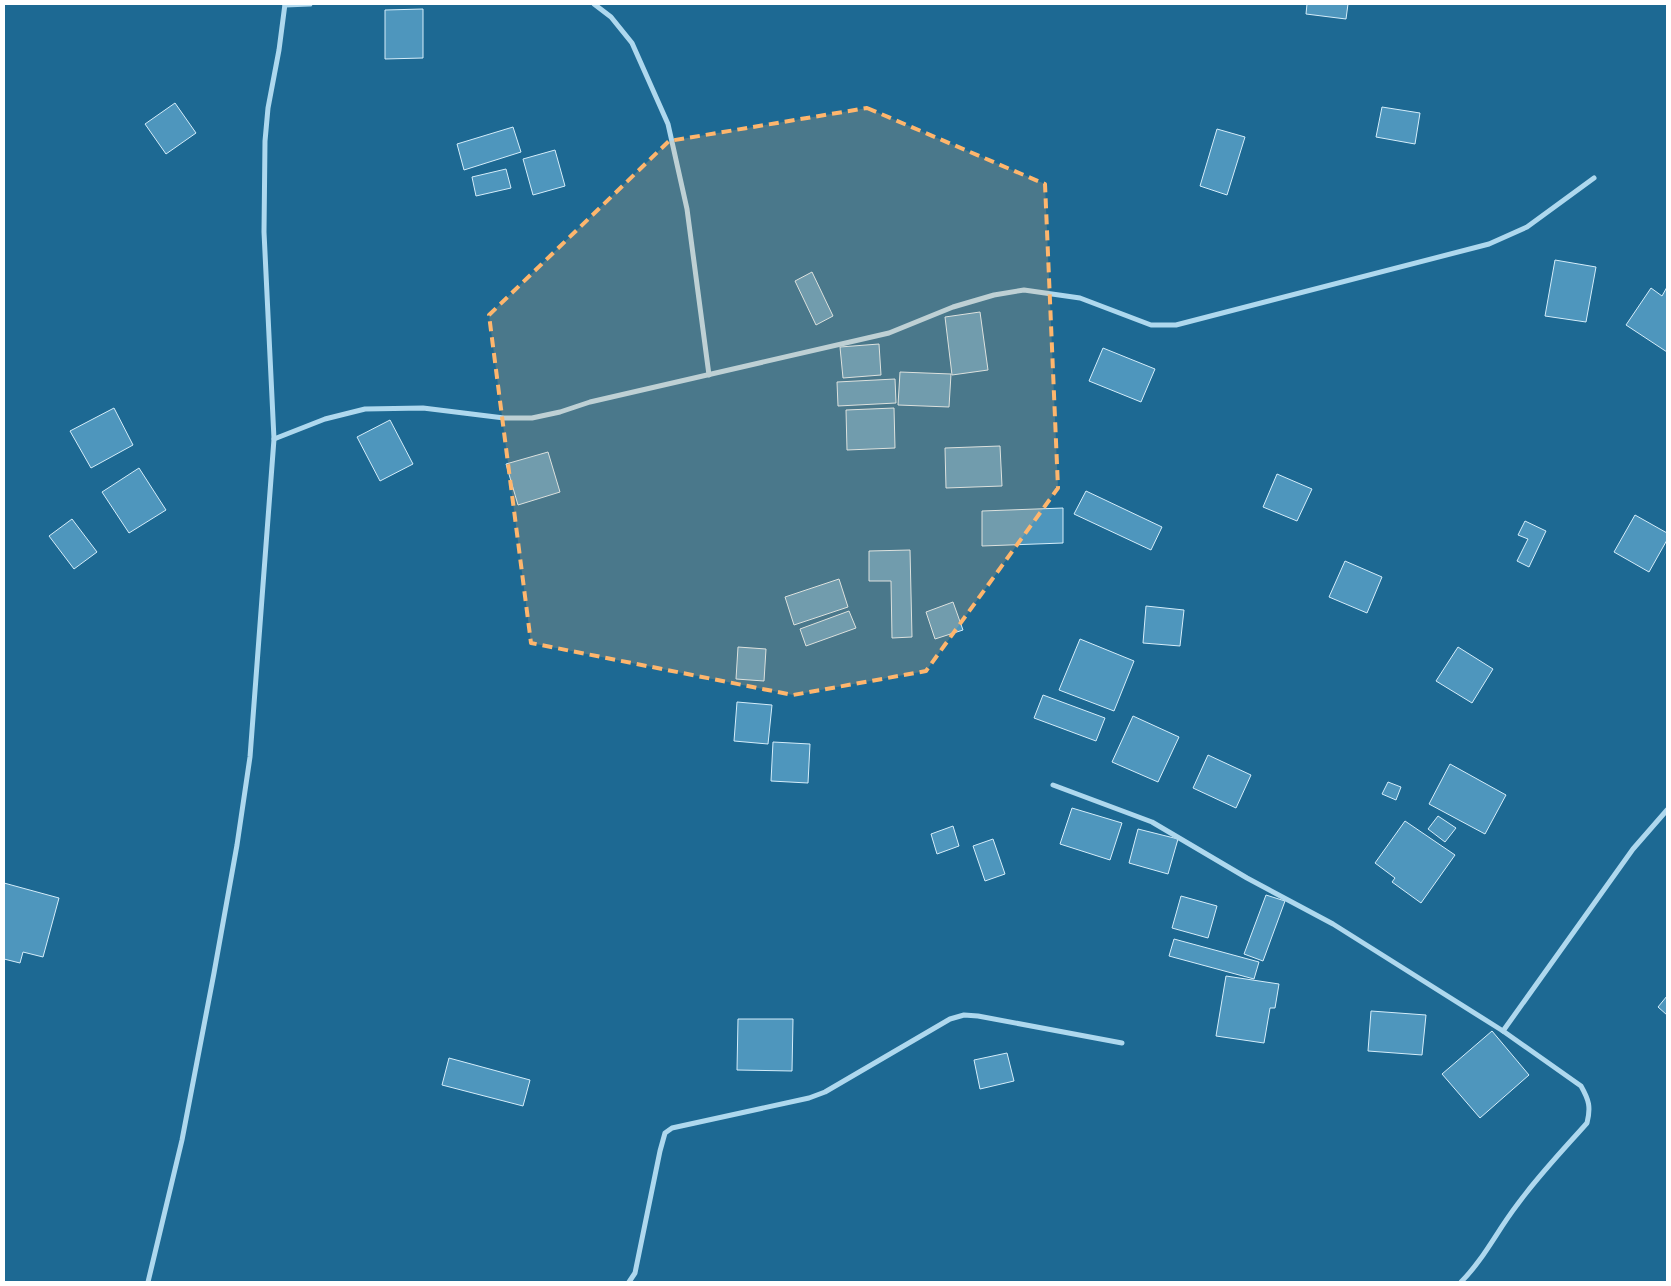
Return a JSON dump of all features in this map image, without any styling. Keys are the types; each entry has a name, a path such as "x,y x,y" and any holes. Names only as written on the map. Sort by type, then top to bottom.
{"street":[{"path":"148,1282 182,1140 214,973 250,757 274,439 264,232 264,141 285,4 310,4"},
{"path":"594,4 612,17 632,42 668,124 687,209 709,376"},
{"path":"274,439 325,418 365,409 423,408 504,418 532,418 590,402 889,333 953,307 994,295 1024,290 1080,298 1151,325 1176,325 1488,244 1527,227 1594,178"},
{"path":"1053,786 1152,822 1247,878 1333,924 1503,1031 1580,1086 1588,1098 1590,1111 1587,1123 1525,1193 1487,1252 1461,1282"},
{"path":"1503,1031 1633,849 1667,810"},
{"path":"629,1282 635,1274 665,1133 672,1128 810,1098 825,1092 950,1019 964,1015 1122,1043"}],"highlighted area":[{"path":"867,108 1045,184 1058,488 926,671 793,695 531,643 489,315 669,141"}],"building":[{"path":"1307,4 1348,4 1346,19 1306,14"},
{"path":"423,9 423,58 385,59 385,10"},
{"path":"175,103 196,133 166,154 145,124"},
{"path":"1382,107 1420,113 1415,144 1376,137"},
{"path":"513,127 521,152 464,170 457,144"},
{"path":"1217,129 1245,137 1227,195 1200,186"},
{"path":"555,150 565,186 533,195 523,159"},
{"path":"506,169 511,188 476,196 472,177"},
{"path":"1555,260 1596,267 1586,322 1545,316"},
{"path":"812,272 833,316 816,325 795,281"},
{"path":"1667,287 1667,352 1626,325 1651,288 1662,296"},
{"path":"980,312 988,370 952,375 945,317"},
{"path":"879,344 881,375 843,378 840,347"},
{"path":"1103,348 1155,369 1141,402 1089,381"},
{"path":"900,372 951,374 949,407 898,405"},
{"path":"895,379 896,403 838,406 837,382"},
{"path":"114,408 133,445 91,468 70,431"},
{"path":"894,408 895,448 847,450 846,410"},
{"path":"390,420 413,464 380,481 357,437"},
{"path":"1000,446 1002,486 946,488 945,448"},
{"path":"548,452 560,492 518,505 506,464"},
{"path":"139,468 166,510 129,533 102,492"},
{"path":"1277,474 1312,489 1297,521 1263,507"},
{"path":"1086,491 1162,527 1151,550 1074,514"},
{"path":"1063,508 1063,543 982,546 982,511"},
{"path":"1635,515 1667,533 1667,540 1649,572 1614,552"},
{"path":"72,519 97,552 74,569 49,536"},
{"path":"1525,521 1546,531 1529,567 1517,561 1528,539 1518,535"},
{"path":"910,550 912,637 892,638 891,581 869,581 869,551"},
{"path":"1345,561 1382,577 1367,613 1329,597"},
{"path":"839,579 848,607 794,625 785,597"},
{"path":"953,602 963,630 935,639 926,612"},
{"path":"1146,606 1184,610 1180,646 1143,643"},
{"path":"849,611 856,628 806,646 800,629"},
{"path":"1080,639 1134,661 1114,711 1059,690"},
{"path":"738,647 766,649 764,681 736,679"},
{"path":"1458,647 1493,669 1472,703 1436,681"},
{"path":"1043,695 1105,718 1096,741 1034,718"},
{"path":"737,702 772,705 768,744 734,741"},
{"path":"1133,716 1179,737 1158,782 1112,762"},
{"path":"773,742 810,744 808,783 771,781"},
{"path":"1208,755 1251,775 1236,808 1193,788"},
{"path":"1450,764 1506,795 1485,834 1429,804"},
{"path":"1388,782 1401,787 1396,800 1382,794"},
{"path":"1072,808 1122,823 1110,860 1060,844"},
{"path":"1438,816 1456,828 1445,842 1428,829"},
{"path":"1405,821 1455,855 1421,903 1392,882 1395,878 1375,863"},
{"path":"953,826 959,846 937,854 931,834"},
{"path":"1138,829 1178,839 1168,874 1129,863"},
{"path":"993,839 1005,874 985,881 973,846"},
{"path":"4,883 59,898 43,957 23,952 20,963 4,959"},
{"path":"1266,895 1285,901 1263,961 1244,954"},
{"path":"1181,896 1217,906 1208,938 1172,928"},
{"path":"1174,939 1259,962 1254,979 1169,956"},
{"path":"1226,976 1279,984 1275,1008 1270,1008 1264,1043 1216,1036"},
{"path":"1667,996 1667,1015 1658,1007"},
{"path":"1371,1011 1426,1015 1422,1055 1368,1051"},
{"path":"738,1019 793,1019 792,1071 737,1070"},
{"path":"1492,1031 1529,1075 1480,1118 1442,1074"},
{"path":"1007,1053 1014,1081 980,1089 974,1060"},
{"path":"449,1058 530,1080 523,1106 442,1085"}]}
